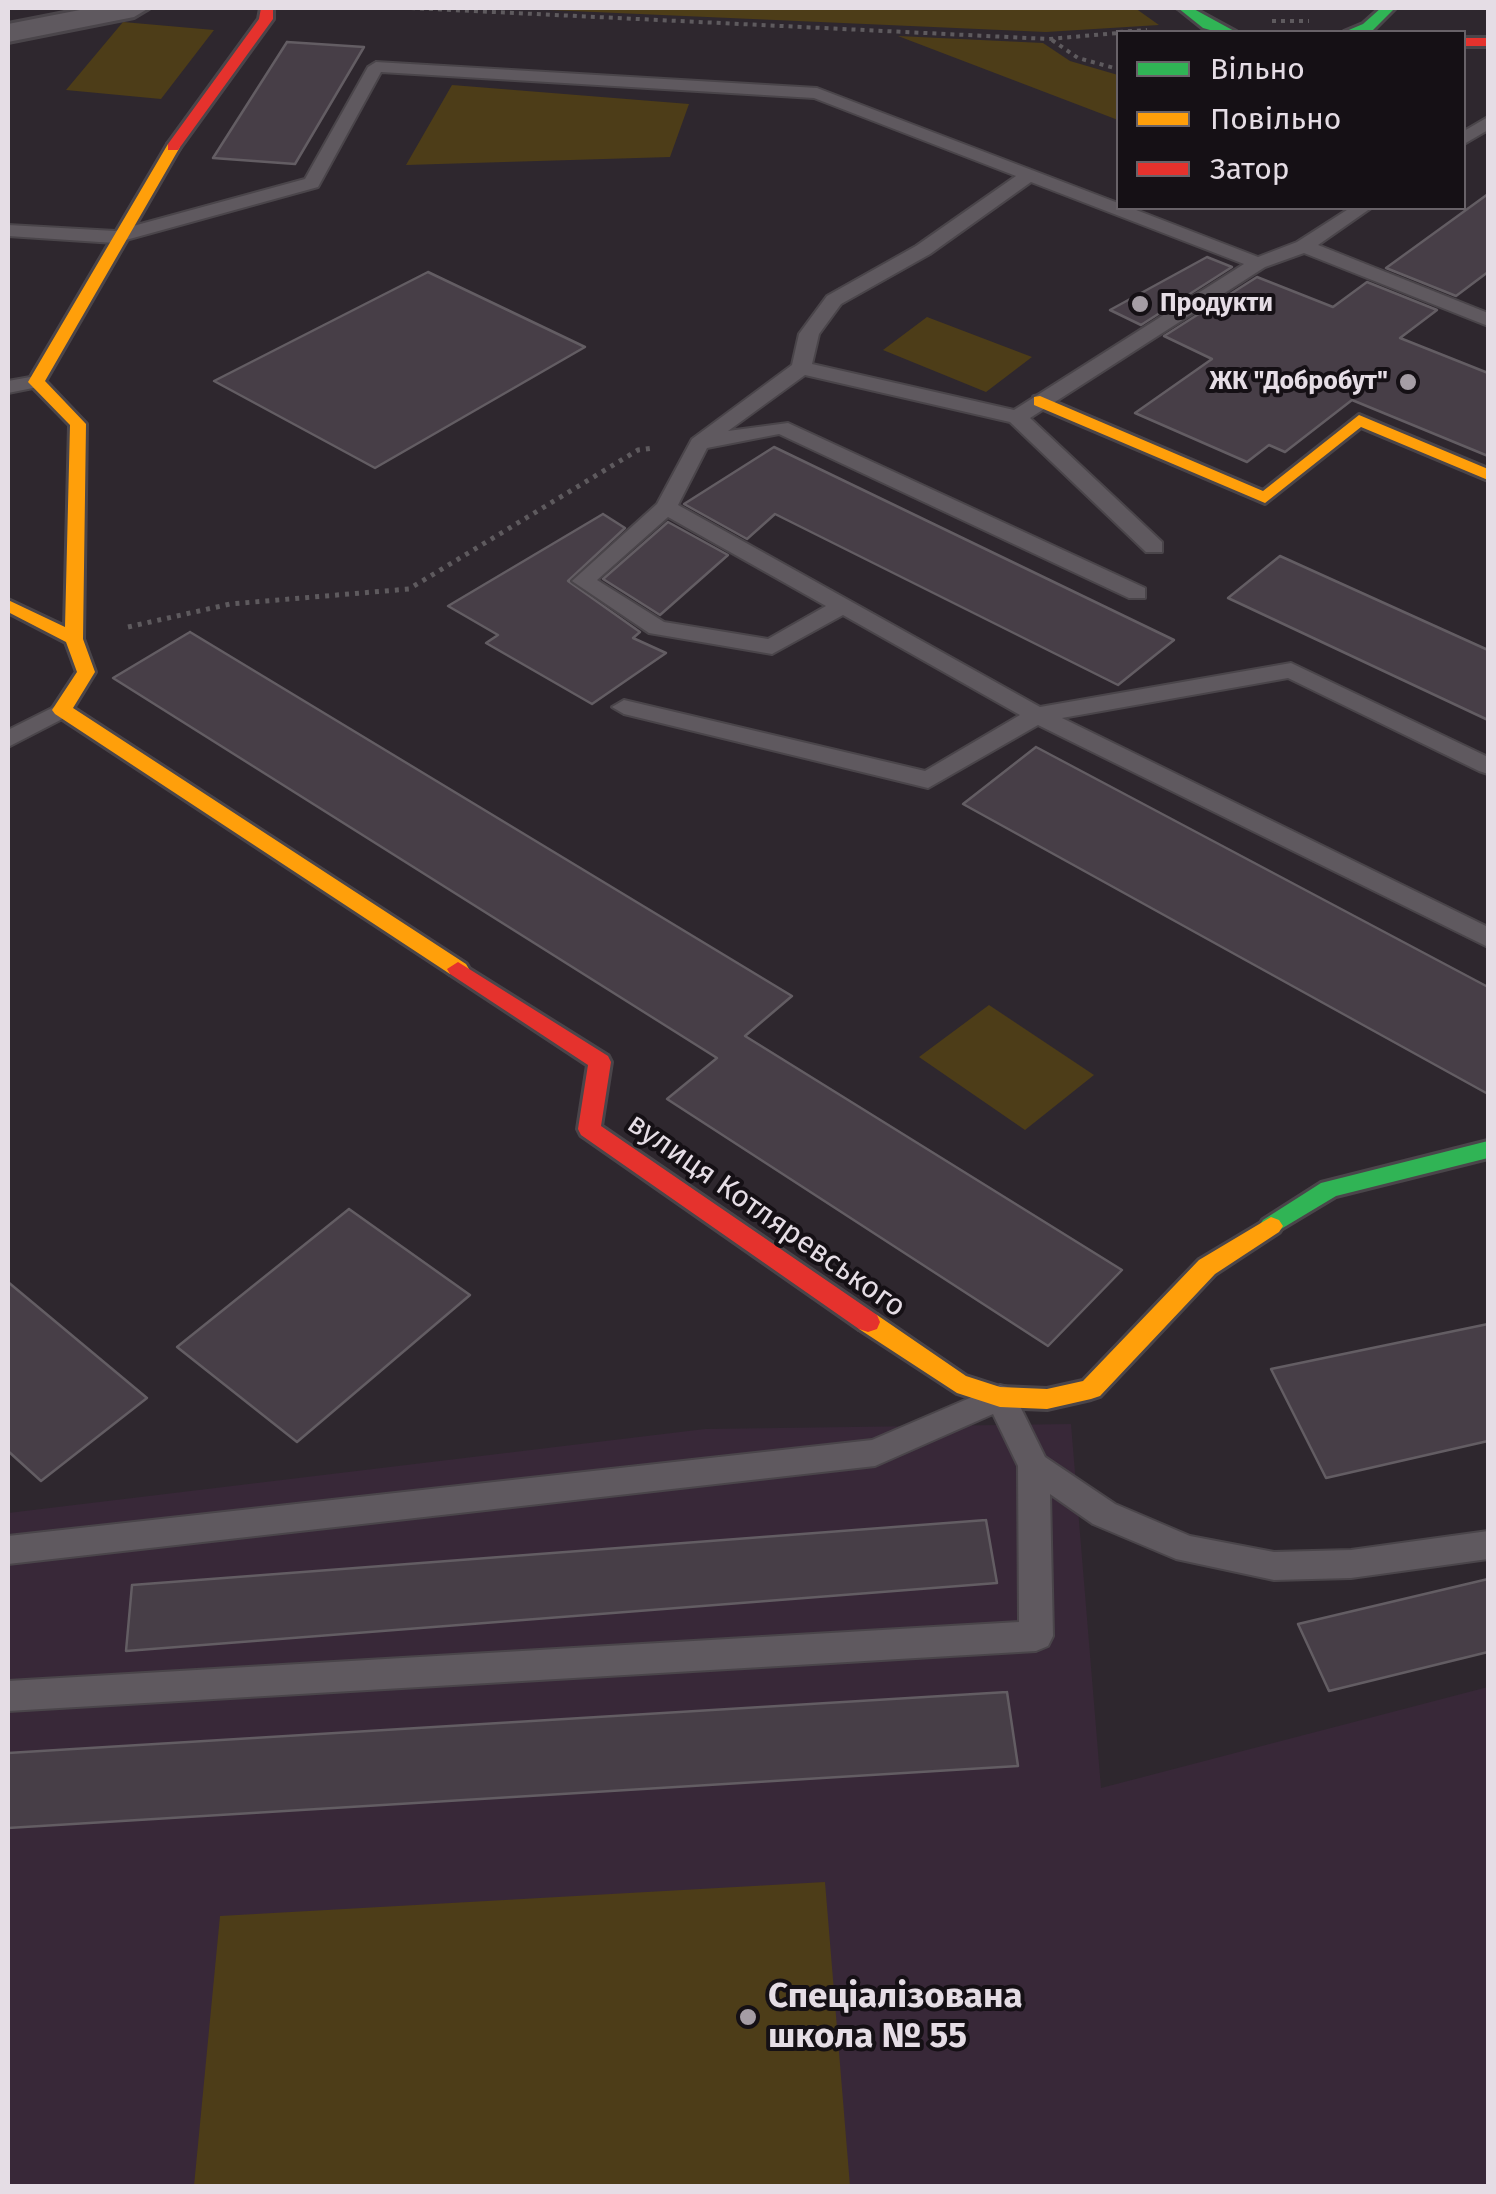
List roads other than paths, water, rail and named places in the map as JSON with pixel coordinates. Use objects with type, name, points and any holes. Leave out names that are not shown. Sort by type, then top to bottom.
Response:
[{"type":"street","points":[[8,33],[134,8]]},
{"type":"street","points":[[62,710],[86,672],[74,639],[78,424],[36,382],[115,237],[159,166],[266,19],[267,8]]},
{"type":"street","points":[[1184,8],[1208,25],[1223,30]]},
{"type":"street","points":[[1358,30],[1368,27],[1388,8]]},
{"type":"street","points":[[1040,402],[1265,498],[1359,420],[1488,475]]},
{"type":"street","points":[[8,605],[74,639]]},
{"type":"street","name":"вулиця Котляревського","points":[[62,710],[600,1062],[588,1129],[956,1383],[1000,1397],[1046,1399],[1091,1389],[1208,1267],[1329,1189],[1488,1150]]},
{"type":"lane","points":[[8,231],[115,237],[312,183],[376,67],[817,93],[1116,209]]},
{"type":"lane","points":[[1466,138],[1488,122]]},
{"type":"lane","points":[[842,606],[772,646],[657,628],[583,580],[666,507],[699,443],[801,368],[809,334],[834,300],[922,250],[1028,176]]},
{"type":"lane","points":[[1118,210],[1258,263]]},
{"type":"lane","points":[[1017,417],[1258,263],[1304,246],[1359,210]]},
{"type":"lane","points":[[1304,246],[1488,320]]},
{"type":"lane","points":[[801,368],[1017,417],[1154,547]]},
{"type":"lane","points":[[8,387],[36,382]]},
{"type":"lane","points":[[699,443],[782,427],[1136,593]]},
{"type":"lane","points":[[666,507],[1037,714],[1488,938]]},
{"type":"lane","points":[[624,708],[928,780],[1037,714],[1291,670],[1488,766]]},
{"type":"lane","points":[[8,740],[62,710]]},
{"type":"lane","points":[[8,1550],[875,1453],[1000,1397],[1034,1466],[1036,1636],[8,1696]]},
{"type":"lane","points":[[1034,1466],[1104,1514],[1186,1549],[1274,1566],[1351,1564],[1488,1545]]},
{"type":"place","name":"Продукти","points":[[1140,304]]},
{"type":"place","name":"ЖК \"Добробут\"","points":[[1408,382]]},
{"type":"place","name":"Спеціалізована школа № 55","points":[[748,2017]]}]
